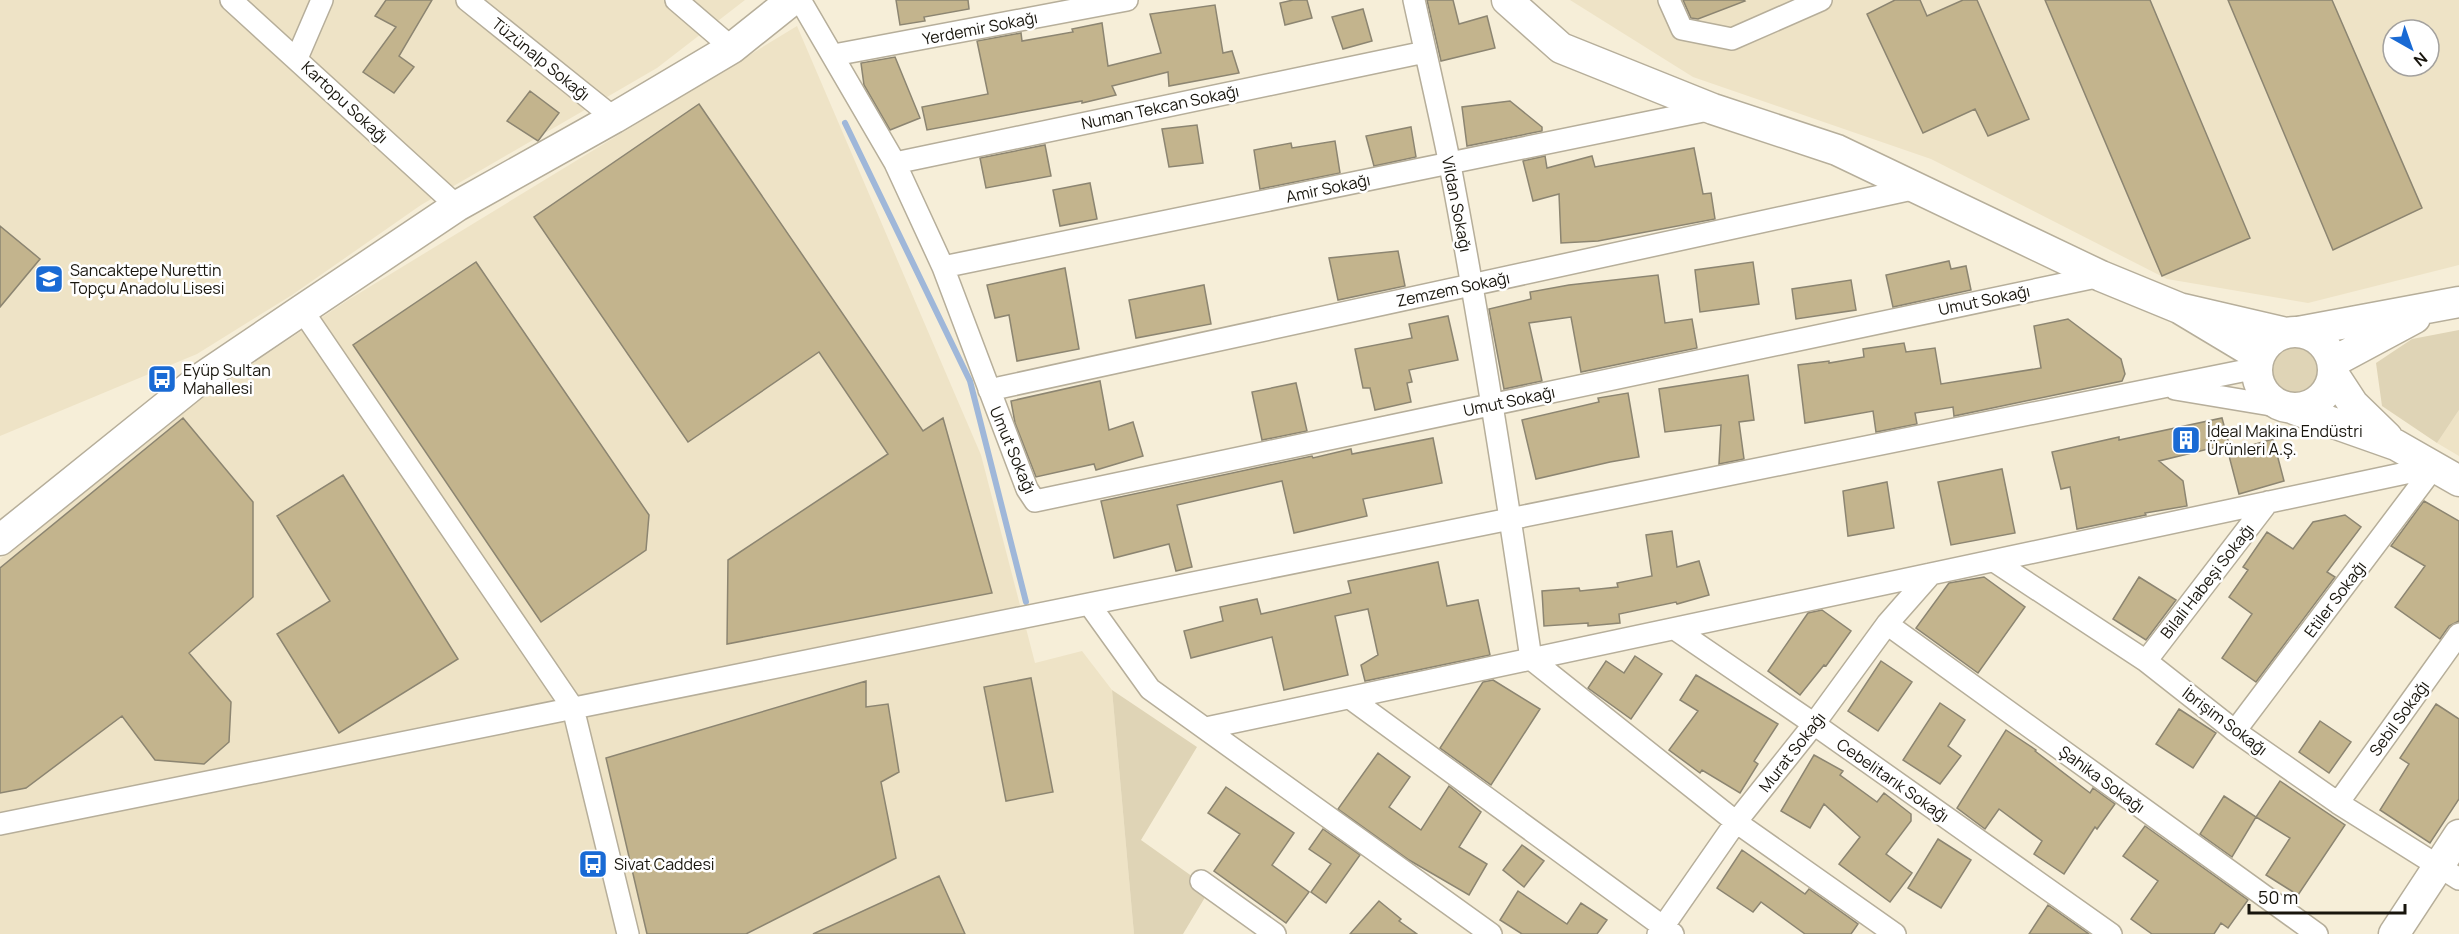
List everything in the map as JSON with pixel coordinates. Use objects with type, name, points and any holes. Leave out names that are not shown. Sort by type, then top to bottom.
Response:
[{"type":"street","name":"Kartopu Sokağı","points":[[231,0],[458,206]]},
{"type":"street","points":[[297,58],[322,0]]},
{"type":"street","name":"Tüzünalp Sokağı","points":[[468,0],[614,118]]},
{"type":"street","points":[[676,0],[732,48]]},
{"type":"street","points":[[0,540],[200,379],[458,206],[732,48],[792,0]]},
{"type":"street","points":[[800,0],[895,162],[943,267],[988,390]]},
{"type":"street","name":"Yerdemir Sokağı","points":[[834,55],[1127,0]]},
{"type":"street","name":"Vildan Sokağı","points":[[1414,0],[1449,163],[1471,285],[1511,518],[1531,659]]},
{"type":"street","points":[[1506,0],[1561,48],[1713,109],[1837,150],[2102,276],[2179,308],[2310,335],[2321,341],[2329,351],[2333,369],[2353,404],[2396,445]]},
{"type":"street","points":[[1669,0],[1682,29],[1732,39],[1821,0]]},
{"type":"street","name":"Numan Tekcan Sokağı","points":[[895,162],[1425,52]]},
{"type":"street","name":"Amir Sokağı","points":[[943,267],[1713,109]]},
{"type":"street","name":"Zemzem Sokağı","points":[[988,390],[1917,188]]},
{"type":"street","name":"Umut Sokağı","points":[[988,390],[1027,489],[1035,501],[2102,276]]},
{"type":"street","points":[[2447,474],[2396,445],[2272,402],[2263,392],[2258,381],[2258,362],[2270,342],[2292,332],[2449,303]]},
{"type":"street","points":[[2159,387],[2289,408],[2306,408],[2325,396],[2333,369],[2449,303]]},
{"type":"street","points":[[2179,308],[2258,362]]},
{"type":"street","points":[[302,310],[573,708],[628,934]]},
{"type":"street","points":[[0,824],[2159,387],[2258,362]]},
{"type":"street","points":[[1206,729],[2268,502],[2447,474]]},
{"type":"street","name":"Etiler Sokağı","points":[[2235,731],[2447,474]]},
{"type":"street","name":"Bilali Habeşi Sokağı","points":[[2146,661],[2268,502]]},
{"type":"street","name":"İbrişim Sokağı","points":[[1994,561],[2146,661],[2235,731],[2338,803],[2449,872]]},
{"type":"street","name":"Murat Sokağı","points":[[1665,931],[1736,822],[1814,724],[1887,624],[1931,574]]},
{"type":"street","points":[[1089,604],[1150,689],[1491,934]]},
{"type":"street","name":"Şahika Sokağı","points":[[1887,624],[2317,934]]},
{"type":"street","name":"Cebelitarık Sokağı","points":[[1675,628],[2111,934]]},
{"type":"street","name":"Sebil Sokağı","points":[[2338,803],[2459,634]]},
{"type":"street","points":[[1531,659],[1736,822],[1895,934]]},
{"type":"street","points":[[1350,698],[1665,931]]},
{"type":"street","points":[[2394,934],[2449,872],[2459,835]]},
{"type":"street","points":[[1201,881],[1275,934]]},
{"type":"shaded area","points":[[0,0],[745,0],[657,68],[421,205],[292,295],[197,354],[0,436]]},
{"type":"shaded area","points":[[1570,0],[2459,0],[2459,265],[2308,303],[2167,279],[1931,159],[1693,77]]},
{"type":"shaded area","points":[[797,26],[981,455],[1035,663],[1082,651],[1112,690],[1134,934],[0,934],[0,559],[157,427],[348,300]]},
{"type":"shaded area","points":[[2459,330],[2459,410],[2437,443],[2382,406],[2376,363],[2412,339]]},
{"type":"shaded area","points":[[2289,346],[2299,346],[2313,353],[2320,372],[2313,391],[2299,398],[2289,398],[2279,394],[2272,387],[2268,377],[2268,367],[2272,357],[2279,350]]},
{"type":"shaded area","points":[[2459,410],[2459,456],[2437,443]]},
{"type":"shaded area","points":[[1112,690],[1197,747],[1141,840],[1210,889],[1183,934],[1134,934]]},
{"type":"building","points":[[386,0],[432,0],[399,56],[414,67],[394,93],[363,72],[396,27],[375,16]]},
{"type":"building","points":[[896,0],[968,0],[969,9],[924,17],[925,21],[900,25]]},
{"type":"building","points":[[1307,0],[1312,18],[1285,25],[1280,3]]},
{"type":"building","points":[[1427,0],[1453,0],[1459,24],[1487,16],[1495,48],[1441,61]]},
{"type":"building","points":[[1683,0],[1745,1],[1698,19],[1691,18]]},
{"type":"building","points":[[1895,0],[1920,0],[1927,16],[1963,0],[1977,0],[2029,119],[1988,136],[1975,109],[1923,133],[1867,14]]},
{"type":"building","points":[[2045,0],[2150,0],[2250,238],[2162,276]]},
{"type":"building","points":[[2228,0],[2332,0],[2422,208],[2333,250]]},
{"type":"building","points":[[1215,5],[1223,53],[1232,51],[1239,73],[1169,86],[1168,72],[1112,86],[1116,95],[927,130],[922,107],[988,94],[977,41],[1021,33],[1022,41],[1073,32],[1072,29],[1102,23],[1108,66],[1161,53],[1150,14]]},
{"type":"building","points":[[1363,9],[1372,41],[1343,49],[1332,17]]},
{"type":"building","points":[[895,57],[920,118],[890,130],[864,85],[861,63]]},
{"type":"building","points":[[530,91],[559,113],[538,141],[507,121]]},
{"type":"building","points":[[1510,101],[1542,127],[1542,131],[1467,146],[1462,107]]},
{"type":"building","points":[[699,104],[923,431],[943,418],[992,593],[727,644],[728,560],[888,454],[819,352],[688,442],[534,217]]},
{"type":"building","points":[[1197,125],[1203,163],[1169,167],[1162,129]]},
{"type":"building","points":[[1411,127],[1416,157],[1374,166],[1366,136]]},
{"type":"building","points":[[1335,141],[1340,173],[1260,189],[1254,150],[1291,143],[1292,148]]},
{"type":"building","points":[[1045,145],[1051,176],[986,188],[980,158]]},
{"type":"building","points":[[1694,148],[1703,194],[1711,193],[1715,219],[1598,241],[1561,243],[1559,194],[1533,201],[1523,161],[1545,156],[1547,168],[1592,156],[1595,167]]},
{"type":"building","points":[[1090,183],[1097,219],[1060,226],[1053,190]]},
{"type":"building","points":[[0,226],[40,259],[0,307]]},
{"type":"building","points":[[1398,251],[1405,286],[1338,300],[1329,258]]},
{"type":"building","points":[[1949,261],[1951,269],[1966,266],[1971,290],[1893,307],[1886,275]]},
{"type":"building","points":[[476,262],[649,515],[646,550],[541,622],[353,345]]},
{"type":"building","points":[[1753,262],[1759,304],[1700,312],[1695,270]]},
{"type":"building","points":[[1065,268],[1079,349],[1017,361],[1009,315],[995,318],[987,285]]},
{"type":"building","points":[[1658,275],[1665,323],[1692,319],[1697,348],[1581,372],[1571,317],[1529,323],[1542,381],[1504,389],[1489,309],[1531,299],[1530,292],[1569,285]]},
{"type":"building","points":[[1851,280],[1856,310],[1796,319],[1792,289]]},
{"type":"building","points":[[1204,285],[1211,324],[1136,338],[1129,300]]},
{"type":"building","points":[[1448,316],[1458,360],[1409,370],[1412,382],[1407,383],[1411,402],[1375,410],[1370,388],[1363,388],[1355,349],[1412,338],[1409,324]]},
{"type":"building","points":[[2068,319],[2121,359],[2125,374],[2122,381],[1954,416],[1953,407],[1915,413],[1917,424],[1876,432],[1873,411],[1805,423],[1798,365],[1864,357],[1863,349],[1904,343],[1906,352],[1935,348],[1941,384],[2041,368],[2034,326]]},
{"type":"building","points":[[1748,375],[1754,420],[1739,422],[1744,459],[1719,464],[1721,425],[1665,432],[1659,389]]},
{"type":"building","points":[[1100,381],[1109,430],[1133,422],[1143,456],[1096,470],[1094,464],[1036,477],[1015,423],[1011,401]]},
{"type":"building","points":[[1296,383],[1307,431],[1262,440],[1252,392]]},
{"type":"building","points":[[1628,393],[1639,457],[1536,479],[1522,420],[1599,402],[1598,398]]},
{"type":"building","points":[[183,418],[253,502],[253,597],[189,653],[231,702],[229,742],[204,764],[155,760],[122,716],[26,788],[0,793],[0,568]]},
{"type":"building","points":[[2222,418],[2229,444],[2159,461],[2183,481],[2187,506],[2077,529],[2070,487],[2061,489],[2052,452]]},
{"type":"building","points":[[1433,438],[1442,483],[1363,499],[1367,516],[1294,533],[1282,481],[1177,505],[1192,567],[1176,571],[1169,544],[1114,558],[1101,501],[1312,456],[1313,458],[1351,449],[1352,454]]},
{"type":"building","points":[[2273,439],[2284,481],[2239,494],[2228,452]]},
{"type":"building","points":[[2002,469],[2015,533],[1951,545],[1938,482]]},
{"type":"building","points":[[343,475],[458,659],[339,733],[277,634],[330,601],[277,516]]},
{"type":"building","points":[[1887,482],[1894,528],[1848,536],[1843,491]]},
{"type":"building","points":[[2424,501],[2459,521],[2459,621],[2449,626],[2440,639],[2395,607],[2425,566],[2391,546]]},
{"type":"building","points":[[2345,515],[2361,527],[2327,572],[2335,577],[2256,682],[2222,658],[2252,614],[2229,597],[2248,570],[2243,567],[2267,532],[2293,549],[2313,522]]},
{"type":"building","points":[[1672,531],[1677,567],[1699,561],[1709,595],[1677,604],[1676,602],[1619,614],[1620,623],[1544,626],[1542,591],[1579,588],[1580,591],[1618,587],[1617,583],[1652,576],[1646,535]]},
{"type":"building","points":[[1438,562],[1447,606],[1478,600],[1490,655],[1365,681],[1361,665],[1378,655],[1368,609],[1335,616],[1348,675],[1284,690],[1272,637],[1191,658],[1184,631],[1223,621],[1220,607],[1257,599],[1261,614],[1351,593],[1348,581]]},
{"type":"building","points":[[1984,577],[2025,607],[1978,673],[1916,628],[1949,583]]},
{"type":"building","points":[[2139,577],[2176,600],[2146,640],[2113,619]]},
{"type":"building","points":[[1822,610],[1851,631],[1826,666],[1824,665],[1800,695],[1768,671],[1808,613]]},
{"type":"building","points":[[1635,656],[1662,674],[1631,719],[1588,688],[1606,661],[1624,673]]},
{"type":"building","points":[[1881,661],[1912,682],[1878,731],[1848,711]]},
{"type":"building","points":[[1696,675],[1778,724],[1754,761],[1758,764],[1740,793],[1702,770],[1700,773],[1669,750],[1698,711],[1680,700]]},
{"type":"building","points":[[1031,678],[1053,792],[1006,801],[984,687]]},
{"type":"building","points":[[1493,680],[1540,709],[1491,785],[1440,748],[1483,682]]},
{"type":"building","points":[[866,681],[866,707],[888,704],[899,772],[881,782],[896,858],[746,934],[647,934],[606,758]]},
{"type":"building","points":[[1940,703],[1965,720],[1948,746],[1961,756],[1940,784],[1903,760]]},
{"type":"building","points":[[2436,704],[2459,719],[2459,799],[2430,843],[2380,810],[2409,764],[2400,758]]},
{"type":"building","points":[[2179,709],[2216,733],[2193,768],[2156,744]]},
{"type":"building","points":[[2320,721],[2351,742],[2329,773],[2299,752]]},
{"type":"building","points":[[2006,730],[2036,750],[2090,793],[2093,788],[2115,804],[2097,829],[2095,827],[2064,874],[2034,854],[2042,841],[1999,809],[1985,829],[1957,808]]},
{"type":"building","points":[[1378,753],[1410,777],[1389,807],[1421,830],[1449,786],[1481,812],[1459,847],[1487,864],[1469,895],[1409,860],[1338,809]]},
{"type":"building","points":[[1814,755],[1843,771],[1840,775],[1877,802],[1884,793],[1911,814],[1911,821],[1886,854],[1912,873],[1890,902],[1839,864],[1860,837],[1824,804],[1810,828],[1781,811]]},
{"type":"building","points":[[2280,781],[2345,825],[2298,895],[2266,875],[2290,838],[2256,817]]},
{"type":"building","points":[[1226,787],[1294,833],[1272,865],[1309,892],[1286,923],[1214,871],[1240,834],[1208,813]]},
{"type":"building","points":[[2224,796],[2256,817],[2232,857],[2200,834]]},
{"type":"building","points":[[2145,826],[2248,900],[2228,928],[2221,923],[2214,934],[2152,934],[2131,919],[2158,881],[2123,856]]},
{"type":"building","points":[[1323,829],[1360,855],[1326,903],[1311,892],[1331,864],[1309,849]]},
{"type":"building","points":[[1938,839],[1971,860],[1941,908],[1908,888]]},
{"type":"building","points":[[1522,845],[1544,861],[1524,887],[1503,870]]},
{"type":"building","points":[[1742,850],[1805,894],[1809,889],[1858,924],[1851,934],[1805,934],[1761,902],[1753,912],[1717,888]]},
{"type":"building","points":[[939,876],[965,934],[813,934]]},
{"type":"building","points":[[1518,891],[1567,924],[1581,903],[1607,920],[1597,934],[1522,934],[1500,920]]},
{"type":"building","points":[[1379,901],[1401,919],[1399,921],[1417,934],[1350,934]]},
{"type":"building","points":[[2048,905],[2089,934],[2029,934]]},
{"type":"waterway","points":[[845,123],[970,381],[1026,602]]},
{"type":"place","name":"Sancaktepe Nurettin Topçu Anadolu Lisesi","points":[[49,279]]},
{"type":"place","name":"Eyüp Sultan Mahallesi","points":[[162,379]]},
{"type":"place","name":"İdeal Makina Endüstri Ürünleri A.Ş.","points":[[2186,440]]},
{"type":"place","name":"Sivat Caddesi","points":[[593,864]]}]
